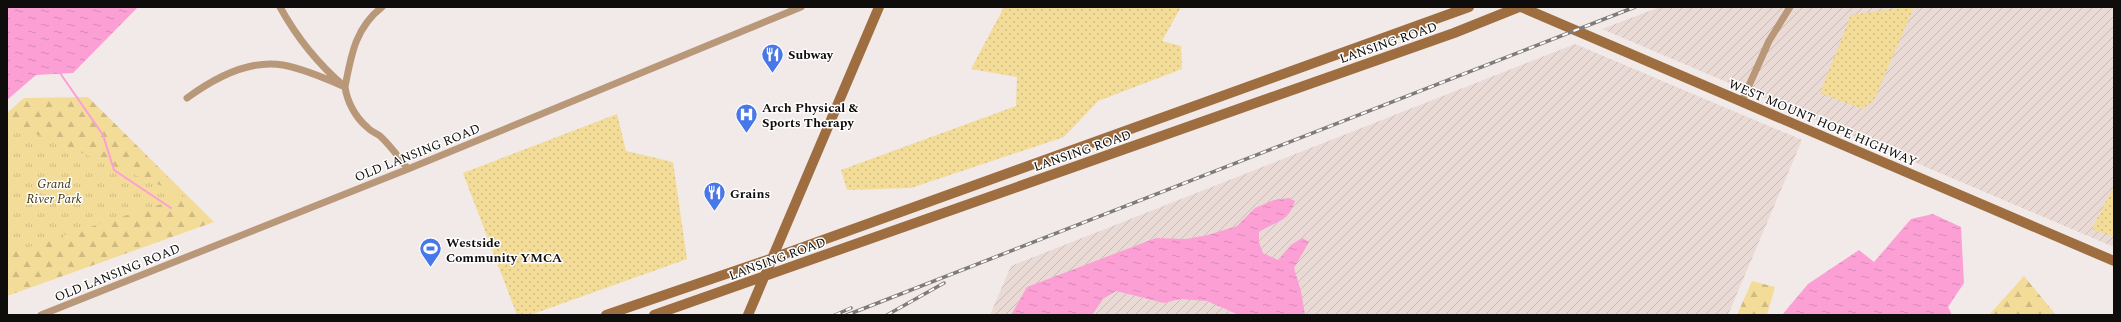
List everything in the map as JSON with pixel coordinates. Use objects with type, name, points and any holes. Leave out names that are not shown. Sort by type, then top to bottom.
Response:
[{"type":"main road","points":[[748,315],[879,7]]},
{"type":"main road","name":"LANSING ROAD","points":[[606,315],[773,258],[1469,7]]},
{"type":"main road","name":"LANSING ROAD","points":[[654,315],[1447,36],[1520,7]]},
{"type":"main road","name":"WEST MOUNT HOPE HIGHWAY","points":[[1520,7],[2114,261]]},
{"type":"street","points":[[280,7],[291,26],[323,69],[345,86]]},
{"type":"street","points":[[382,7],[373,14],[359,32],[354,43],[345,86],[346,96],[358,117],[367,128],[378,135],[392,148],[408,169]]},
{"type":"street","name":"OLD LANSING ROAD","points":[[41,315],[408,169],[801,7]]},
{"type":"street","points":[[1742,101],[1769,41],[1790,7]]},
{"type":"street","points":[[187,98],[216,80],[233,72],[254,66],[269,64],[283,65],[345,86]]},
{"type":"shaded area","points":[[1660,7],[2114,7],[2114,247],[1602,29]]},
{"type":"shaded area","points":[[1575,44],[1802,140],[1728,315],[990,315],[1011,266]]},
{"type":"green space","points":[[1004,7],[1181,7],[1162,41],[1181,46],[1182,69],[1098,101],[1064,137],[911,188],[847,190],[841,170],[1016,106],[1017,77],[971,69]]},
{"type":"green space","points":[[1914,7],[1874,100],[1863,109],[1820,93],[1851,15]]},
{"type":"green space","points":[[88,97],[214,222],[7,296],[7,113],[24,98]]},
{"type":"green space","points":[[617,114],[626,151],[673,162],[687,259],[530,315],[517,315],[463,173]]},
{"type":"green space","name":"Grand River Park","points":[[7,122],[186,196],[7,254]]},
{"type":"green space","points":[[2112,190],[2114,191],[2114,237],[2092,229]]},
{"type":"green space","points":[[2024,276],[2056,315],[1989,315]]},
{"type":"green space","points":[[1752,281],[1775,287],[1767,315],[1737,315]]},
{"type":"water","points":[[7,7],[138,7],[73,73],[36,75],[7,100]]},
{"type":"water","points":[[1289,198],[1295,201],[1289,214],[1281,221],[1259,232],[1259,242],[1263,253],[1278,260],[1291,245],[1302,238],[1309,242],[1294,268],[1301,291],[1305,315],[1239,315],[1207,301],[1180,299],[1164,303],[1116,291],[1103,299],[1092,315],[1011,315],[1027,287],[1156,238],[1186,239],[1208,235],[1237,226],[1255,208],[1274,200]]},
{"type":"water","points":[[1933,214],[1961,227],[1964,283],[1948,307],[1952,315],[1782,315],[1808,284],[1859,250],[1874,262],[1911,219]]},
{"type":"waterway","points":[[60,73],[103,135],[114,170],[171,208]]},
{"type":"railway","points":[[847,315],[1635,7]]},
{"type":"railway","points":[[887,315],[944,283]]},
{"type":"railway","points":[[835,315],[851,308]]},
{"type":"place","name":"Subway","points":[[773,74]]},
{"type":"place","name":"Arch Physical & Sports Therapy","points":[[747,134]]},
{"type":"place","name":"Grains","points":[[715,212]]},
{"type":"place","name":"Westside Community YMCA","points":[[430,268]]}]
